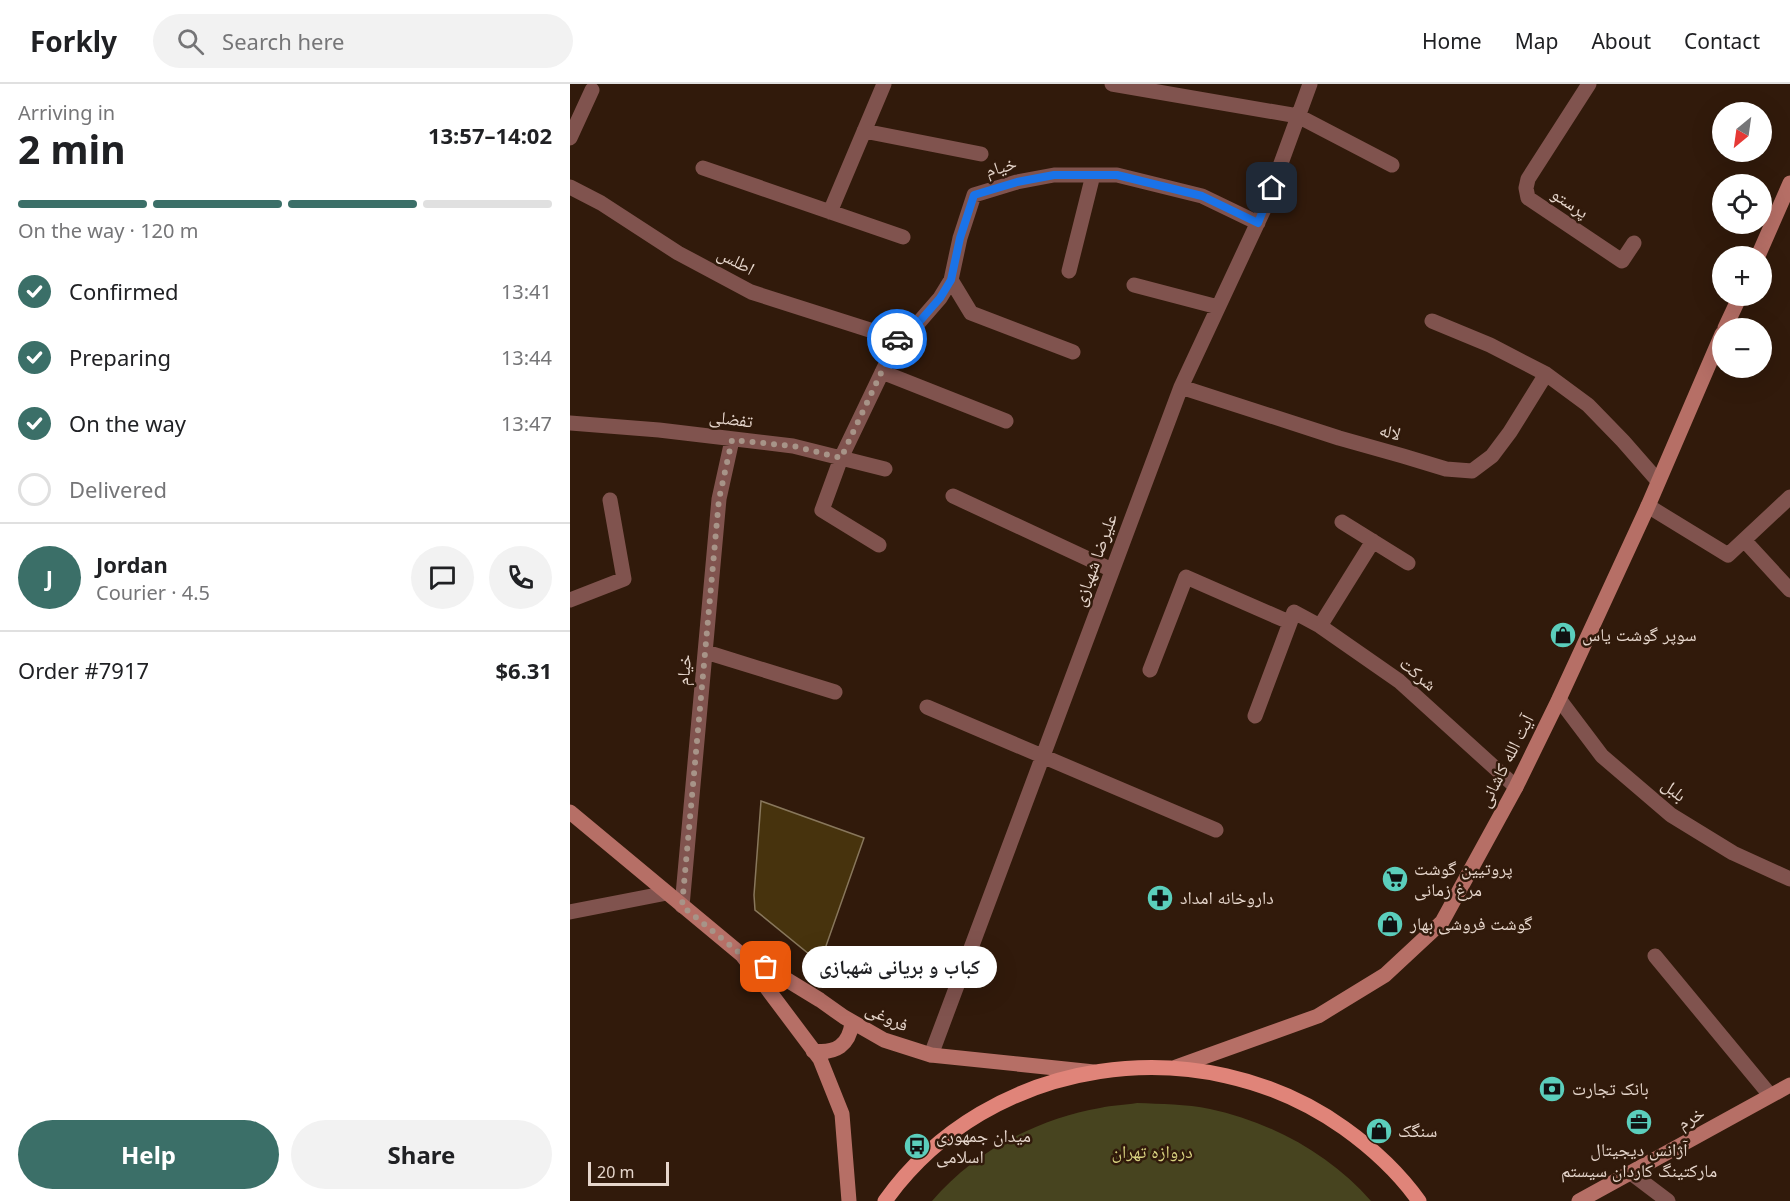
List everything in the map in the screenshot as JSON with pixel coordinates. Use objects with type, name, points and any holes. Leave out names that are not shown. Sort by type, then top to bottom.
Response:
[{"type":"main road","points":[[1762,246],[1790,183]]},
{"type":"main road","name":"آیت الله کاشانی","points":[[1176,1067],[1318,1016],[1385,975],[1442,922],[1516,787],[1559,699],[1648,506],[1712,357]]},
{"type":"main road","points":[[570,812],[742,955],[820,1059],[842,1114],[849,1201]]},
{"type":"main road","name":"فروغی","points":[[742,955],[766,967],[820,1000],[852,1023],[884,1040],[931,1055],[1094,1071]]},
{"type":"main road","points":[[813,1051],[824,1053],[836,1050],[850,1034],[852,1023]]},
{"type":"main road","points":[[885,1201],[915,1165],[945,1138],[979,1114],[1025,1092],[1054,1081],[1094,1071],[1135,1067],[1176,1067],[1217,1073],[1294,1098],[1361,1140],[1390,1167],[1419,1201]]},
{"type":"main road","name":"خرم","points":[[1579,1201],[1790,1085]]},
{"type":"street","points":[[830,212],[884,84]]},
{"type":"street","points":[[1112,84],[1298,116],[1392,165]]},
{"type":"street","name":"علیرضا شهبازی","points":[[931,1055],[1181,387],[1265,207],[1310,84]]},
{"type":"street","name":"پرستو","points":[[1589,84],[1528,179],[1526,188],[1528,198],[1622,261],[1634,243]]},
{"type":"street","points":[[570,138],[592,90]]},
{"type":"street","points":[[864,131],[981,154]]},
{"type":"street","points":[[703,168],[903,237]]},
{"type":"street","name":"خیام","points":[[879,545],[822,510],[841,458],[898,339],[920,321],[940,298],[951,280],[960,238],[974,195],[1017,182],[1054,175],[1117,175],[1202,196],[1258,223]]},
{"type":"street","points":[[1069,271],[1093,175]]},
{"type":"street","name":"اطلس","points":[[570,187],[601,203],[678,253],[751,292],[898,339]]},
{"type":"street","points":[[951,280],[971,313],[1073,352]]},
{"type":"street","points":[[1134,285],[1218,308]]},
{"type":"street","points":[[1432,321],[1490,345],[1546,374],[1588,405],[1658,482]]},
{"type":"street","points":[[882,372],[1006,421]]},
{"type":"street","name":"لاله","points":[[1181,387],[1446,470],[1472,471],[1492,456],[1510,432],[1546,374]]},
{"type":"street","name":"تفضلی","points":[[570,423],[659,429],[793,446],[885,469]]},
{"type":"street","name":"خیام","points":[[682,906],[719,499],[732,440]]},
{"type":"street","points":[[953,496],[1112,570]]},
{"type":"street","points":[[1648,506],[1728,555],[1790,497]]},
{"type":"street","points":[[570,600],[624,579],[610,500]]},
{"type":"street","points":[[1342,522],[1408,563]]},
{"type":"street","points":[[1744,540],[1790,590]]},
{"type":"street","points":[[1320,626],[1373,541]]},
{"type":"street","points":[[1150,670],[1186,577],[1289,622],[1255,717]]},
{"type":"street","name":"شرکت","points":[[1289,622],[1294,612],[1320,626],[1399,681],[1516,787]]},
{"type":"street","points":[[706,652],[835,692]]},
{"type":"street","name":"بلبل","points":[[1559,699],[1602,756],[1671,815],[1733,853],[1790,879]]},
{"type":"street","points":[[927,706],[1216,830]]},
{"type":"street","points":[[570,912],[667,893]]},
{"type":"street","points":[[1655,956],[1770,1095]]},
{"type":"street","points":[[1631,1173],[1668,1201]]},
{"type":"green space","name":"دروازه تهران","points":[[1137,1103],[1201,1107],[1233,1115],[1277,1131],[1298,1142],[1337,1169],[1371,1201],[932,1201],[967,1167],[1008,1140],[1030,1129],[1076,1113]]},
{"type":"building","points":[[761,801],[864,838],[820,963],[755,910],[754,895]]},
{"type":"way so far","points":[[766,967],[742,955],[682,906],[719,499],[732,440],[793,446],[841,458],[897,339]]},
{"type":"place","name":"سوپر گوشت یاس","points":[[1563,635]]},
{"type":"place","name":"پروتیین گوشت مرغ زمانی","points":[[1395,879]]},
{"type":"place","name":"داروخانه امداد","points":[[1160,898]]},
{"type":"place","name":"گوشت فروشی بهار","points":[[1390,924]]},
{"type":"place","name":"کباب و بریانی شهبازی","points":[[766,967]]},
{"type":"place","name":"بانک تجارت","points":[[1552,1089]]},
{"type":"place","name":"آژانس دیجیتال مارکتینگ کاردان سیستم","points":[[1639,1122]]},
{"type":"place","name":"سنگک","points":[[1379,1131]]},
{"type":"place","name":"میدان جمهوری اسلامی","points":[[917,1146]]},
{"type":"route","points":[[897,339],[920,321],[940,298],[951,280],[960,238],[974,195],[1017,182],[1054,175],[1117,175],[1202,196],[1258,223],[1272,188]]}]
